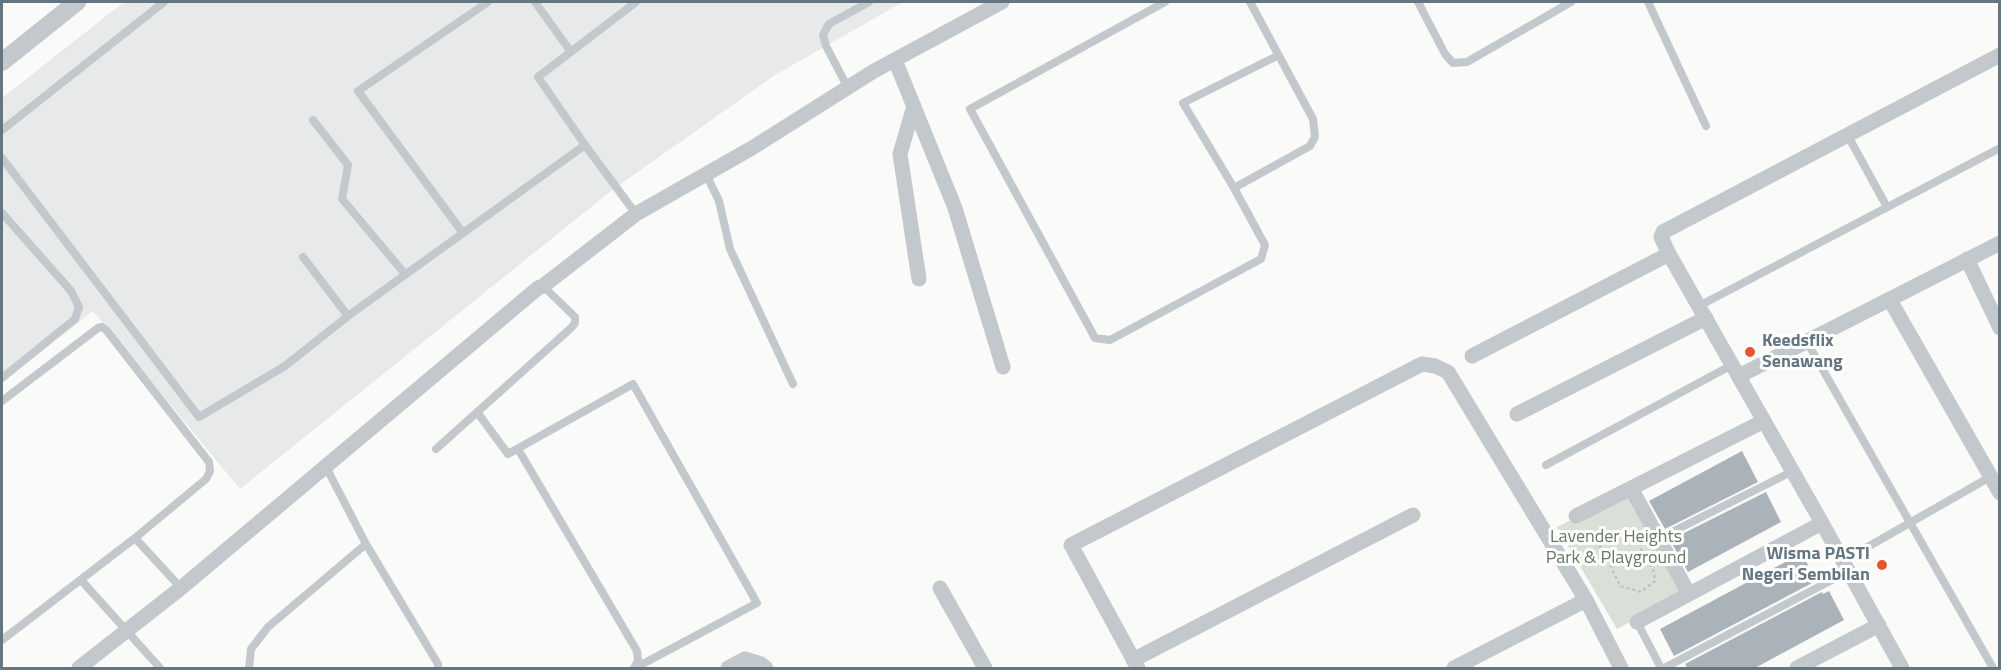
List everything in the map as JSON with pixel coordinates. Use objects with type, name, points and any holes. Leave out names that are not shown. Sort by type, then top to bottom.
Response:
[{"type":"street","points":[[2,62],[77,2]]},
{"type":"street","points":[[79,669],[181,588],[538,288],[636,214],[895,60],[1002,2]]},
{"type":"street","points":[[1902,669],[1661,237],[1663,232],[2000,55]]},
{"type":"street","points":[[895,60],[955,208],[1003,367]]},
{"type":"street","points":[[914,105],[900,154],[919,279]]},
{"type":"street","points":[[1736,371],[1807,342],[2000,243]]},
{"type":"street","points":[[1472,356],[1669,254]]},
{"type":"street","points":[[1967,259],[2000,328]]},
{"type":"street","points":[[1890,300],[2000,493]]},
{"type":"street","points":[[1517,414],[1702,312]]},
{"type":"street","points":[[1413,515],[1135,664],[1071,544],[1422,364],[1435,366],[1448,372],[1586,600],[1621,669]]},
{"type":"street","points":[[1576,516],[1764,421]]},
{"type":"street","points":[[1630,488],[1689,594]]},
{"type":"street","points":[[1636,622],[1822,523]]},
{"type":"street","points":[[940,588],[985,669]]},
{"type":"street","points":[[1454,669],[1586,600]]},
{"type":"street","points":[[1797,669],[1879,625]]},
{"type":"street","points":[[728,669],[745,659],[761,664],[766,669]]},
{"type":"lane","points":[[2,130],[164,2]]},
{"type":"lane","points":[[463,232],[358,91],[488,2]]},
{"type":"lane","points":[[535,2],[571,51]]},
{"type":"lane","points":[[636,2],[538,77],[636,214]]},
{"type":"lane","points":[[848,88],[826,46],[823,35],[829,24],[869,2]]},
{"type":"lane","points":[[1165,2],[970,110],[1095,338],[1110,340],[1261,259],[1265,245],[1183,103],[1277,56]]},
{"type":"lane","points":[[1234,188],[1310,146],[1315,137],[1312,119],[1250,2]]},
{"type":"lane","points":[[1418,2],[1445,54],[1453,63],[1467,62],[1571,2]]},
{"type":"lane","points":[[1648,2],[1706,126]]},
{"type":"lane","points":[[313,120],[348,165],[342,199],[405,274]]},
{"type":"lane","points":[[1848,136],[1887,207]]},
{"type":"lane","points":[[2,158],[200,417],[285,366],[405,274],[585,145]]},
{"type":"lane","points":[[1702,312],[1887,207],[2000,148]]},
{"type":"lane","points":[[706,174],[719,201],[730,249],[793,384]]},
{"type":"lane","points":[[2,213],[71,291],[79,307],[75,319],[2,378]]},
{"type":"lane","points":[[303,257],[348,316]]},
{"type":"lane","points":[[436,449],[575,323],[575,317],[543,286]]},
{"type":"lane","points":[[2,401],[102,327],[209,462],[210,471],[206,479],[135,538],[2,640]]},
{"type":"lane","points":[[1807,342],[1993,669]]},
{"type":"lane","points":[[1546,465],[1736,371]]},
{"type":"lane","points":[[477,412],[508,454],[633,384],[757,603],[634,668]]},
{"type":"lane","points":[[518,449],[637,651],[638,661],[634,668]]},
{"type":"lane","points":[[326,467],[366,544],[438,664],[438,669]]},
{"type":"lane","points":[[1658,539],[1793,471]]},
{"type":"lane","points":[[1636,622],[1663,669],[1846,566],[1910,523],[1990,477]]},
{"type":"lane","points":[[135,538],[181,588]]},
{"type":"lane","points":[[249,669],[251,649],[268,627],[366,544]]},
{"type":"lane","points":[[81,580],[159,669]]},
{"type":"path","points":[[1628,531],[1638,537],[1641,549],[1654,572],[1655,581],[1641,592],[1620,586],[1607,558],[1599,549],[1605,537],[1628,531]]},
{"type":"shaded area","points":[[124,2],[903,2],[775,75],[611,191],[240,489],[93,311],[2,383],[2,98]]},
{"type":"green space","name":"Lavender Heights Park & Playground","points":[[1630,491],[1685,592],[1617,629],[1557,527]]},
{"type":"building","points":[[1742,451],[1758,482],[1665,529],[1649,501]]},
{"type":"building","points":[[1766,492],[1781,522],[1688,572],[1670,540]]},
{"type":"building","points":[[1802,553],[1816,581],[1674,656],[1660,629]]},
{"type":"building","points":[[1829,591],[1844,620],[1753,669],[1688,669],[1685,664],[1822,592],[1823,594]]},
{"type":"place","name":"Keedsflix Senawang","points":[[1750,352]]},
{"type":"place","name":"Wisma PASTI Negeri Sembilan","points":[[1882,565]]}]
